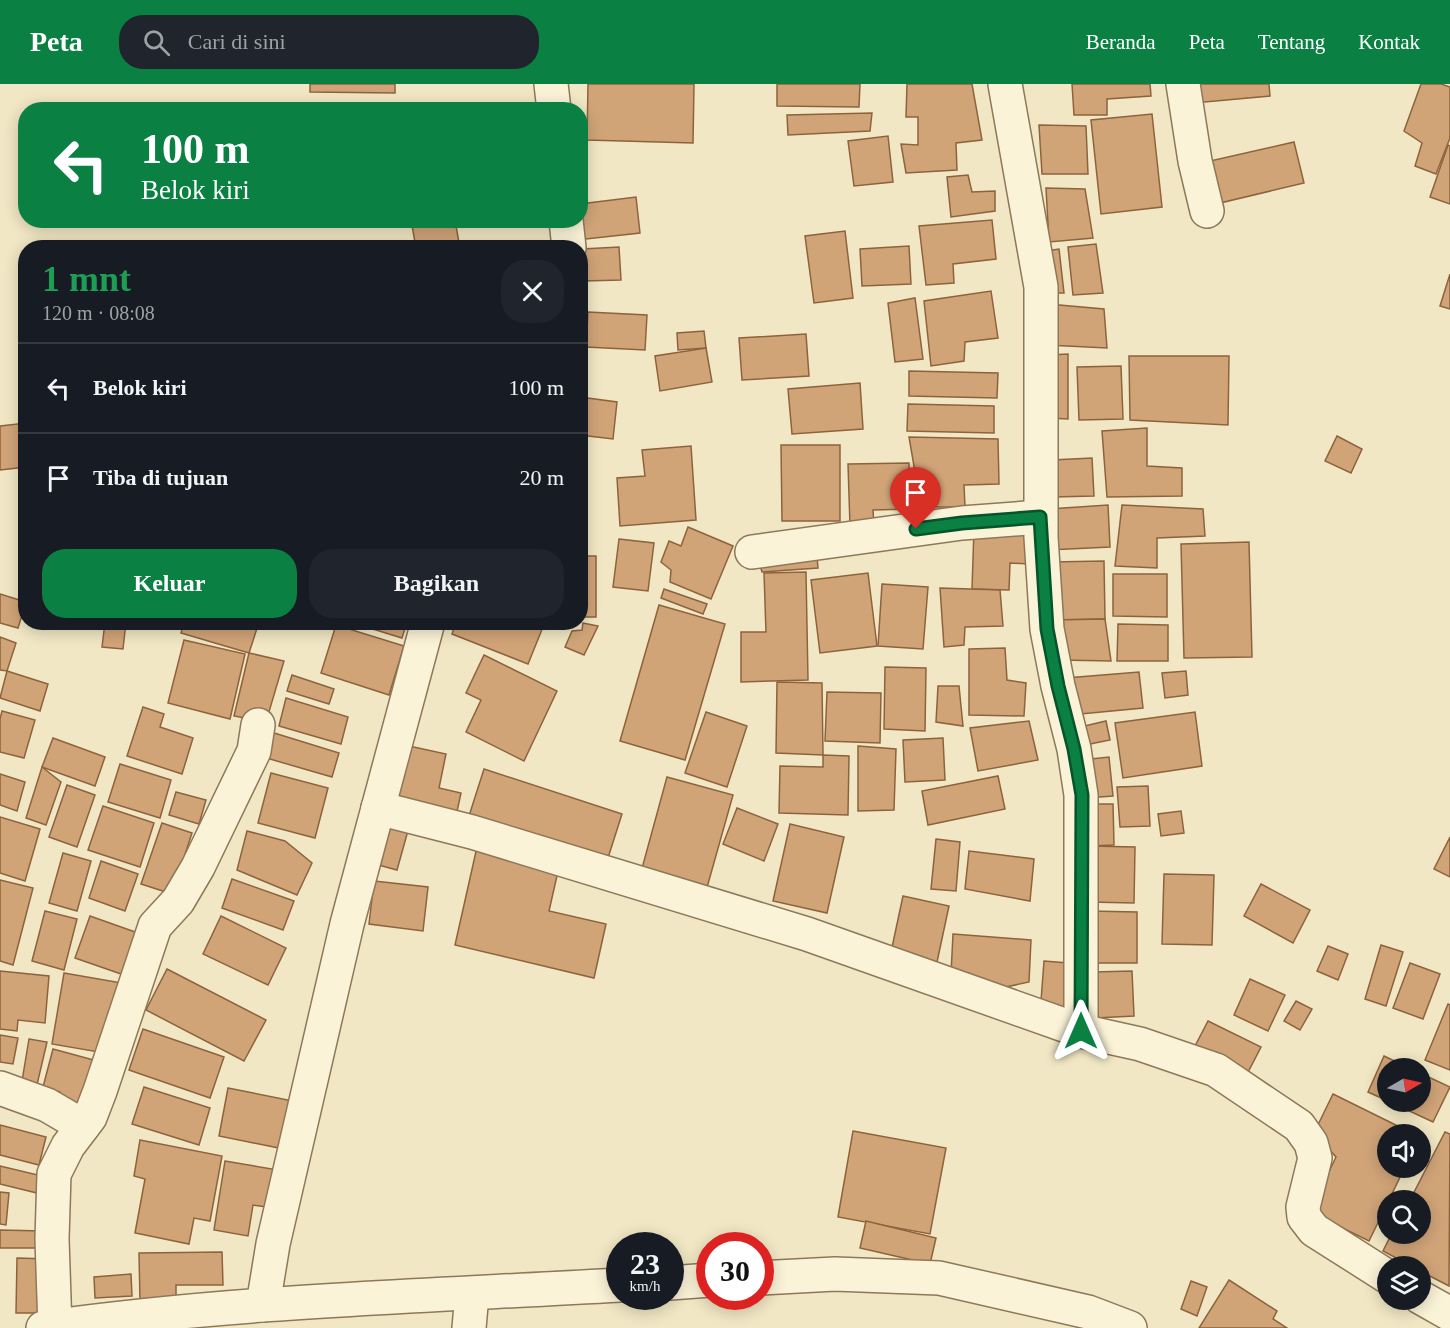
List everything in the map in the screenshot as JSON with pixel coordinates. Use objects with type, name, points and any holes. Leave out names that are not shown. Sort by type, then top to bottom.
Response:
[{"type":"street","points":[[551,84],[553,102]]},
{"type":"street","points":[[1005,84],[1041,287],[1040,517],[1047,629],[1082,795],[1081,1031]]},
{"type":"street","points":[[1183,84],[1195,161],[1207,210]]},
{"type":"street","points":[[753,552],[962,523],[1040,517]]},
{"type":"street","points":[[263,1305],[273,1244],[344,936],[426,630]]},
{"type":"street","points":[[258,726],[254,751],[198,867],[178,901],[165,912],[155,926],[90,1117],[68,1146],[54,1174],[52,1239],[61,1326],[263,1305],[606,1287]]},
{"type":"street","points":[[378,808],[472,832],[807,934],[1081,1031],[1140,1044],[1216,1071],[1299,1126],[1311,1143],[1315,1158],[1303,1207],[1304,1217],[1314,1230],[1377,1270]]},
{"type":"street","points":[[0,1088],[47,1105],[83,1125]]},
{"type":"street","points":[[774,1277],[835,1274],[939,1278],[1088,1312],[1130,1328]]},
{"type":"street","points":[[469,1328],[472,1294]]},
{"type":"street","points":[[1431,1303],[1450,1314]]},
{"type":"building","points":[[310,84],[395,84],[395,93],[310,92]]},
{"type":"building","points":[[588,84],[694,84],[693,143],[588,140]]},
{"type":"building","points":[[777,84],[860,84],[859,107],[777,106]]},
{"type":"building","points":[[907,84],[972,84],[982,140],[956,143],[957,170],[906,173],[901,144],[918,145],[918,117],[906,117]]},
{"type":"building","points":[[1072,84],[1150,84],[1151,96],[1107,99],[1107,115],[1074,115]]},
{"type":"building","points":[[1193,84],[1269,84],[1270,96],[1194,103]]},
{"type":"building","points":[[1421,84],[1441,84],[1450,87],[1450,138],[1436,174],[1415,166],[1422,143],[1404,131]]},
{"type":"building","points":[[872,113],[870,131],[788,135],[787,115]]},
{"type":"building","points":[[1152,114],[1162,207],[1101,214],[1091,120]]},
{"type":"building","points":[[1039,125],[1086,126],[1088,174],[1042,174]]},
{"type":"building","points":[[888,136],[893,182],[854,186],[848,141]]},
{"type":"building","points":[[1294,142],[1304,183],[1220,203],[1210,161]]},
{"type":"building","points":[[1448,145],[1450,146],[1450,204],[1430,197]]},
{"type":"building","points":[[968,175],[972,192],[995,191],[995,211],[951,217],[947,177]]},
{"type":"building","points":[[1046,188],[1085,189],[1093,238],[1049,242]]},
{"type":"building","points":[[636,197],[640,233],[577,240],[578,228],[588,228],[588,203]]},
{"type":"building","points":[[992,220],[996,259],[953,264],[954,283],[926,285],[919,226]]},
{"type":"building","points":[[412,228],[456,228],[459,240],[415,240]]},
{"type":"building","points":[[845,231],[853,298],[814,303],[805,236]]},
{"type":"building","points":[[1096,244],[1103,293],[1073,295],[1068,247]]},
{"type":"building","points":[[909,246],[911,284],[862,286],[860,249]]},
{"type":"building","points":[[619,247],[621,280],[588,281],[588,249]]},
{"type":"building","points":[[1059,249],[1064,293],[1049,293],[1046,251]]},
{"type":"building","points":[[1450,274],[1450,309],[1440,306]]},
{"type":"building","points":[[991,291],[998,338],[965,342],[964,361],[931,366],[924,301]]},
{"type":"building","points":[[915,298],[923,359],[895,362],[888,303]]},
{"type":"building","points":[[1048,304],[1104,309],[1107,348],[1047,345]]},
{"type":"building","points":[[588,312],[647,315],[645,350],[588,347]]},
{"type":"building","points":[[704,331],[706,348],[678,350],[677,333]]},
{"type":"building","points":[[806,334],[809,376],[742,380],[739,338]]},
{"type":"building","points":[[706,348],[712,382],[660,391],[655,356]]},
{"type":"building","points":[[1068,354],[1068,419],[1049,418],[1049,355]]},
{"type":"building","points":[[1129,356],[1229,356],[1228,425],[1130,420]]},
{"type":"building","points":[[1121,366],[1123,419],[1079,420],[1077,367]]},
{"type":"building","points":[[909,371],[998,373],[997,398],[909,396]]},
{"type":"building","points":[[860,383],[863,429],[792,434],[788,389]]},
{"type":"building","points":[[588,398],[617,402],[613,439],[588,436]]},
{"type":"building","points":[[908,404],[994,406],[994,433],[907,431]]},
{"type":"building","points":[[18,424],[18,468],[0,470],[0,426]]},
{"type":"building","points":[[1147,428],[1147,466],[1182,468],[1182,496],[1107,497],[1102,431]]},
{"type":"building","points":[[1337,436],[1362,449],[1351,473],[1325,461]]},
{"type":"building","points":[[909,437],[998,439],[999,484],[964,485],[965,507],[921,507]]},
{"type":"building","points":[[781,445],[840,445],[840,521],[782,521]]},
{"type":"building","points":[[691,446],[696,520],[620,526],[617,478],[645,476],[642,450]]},
{"type":"building","points":[[1092,458],[1094,496],[1053,497],[1052,460]]},
{"type":"building","points":[[909,463],[910,509],[873,510],[874,526],[850,526],[848,464]]},
{"type":"building","points":[[1108,505],[1110,547],[1048,550],[1049,509]]},
{"type":"building","points":[[1122,505],[1203,509],[1205,536],[1157,538],[1157,568],[1115,566]]},
{"type":"building","points":[[688,527],[733,546],[711,599],[670,582],[671,570],[661,562],[669,541],[681,546]]},
{"type":"building","points":[[974,529],[1030,531],[1029,564],[1010,563],[1009,590],[972,589]]},
{"type":"building","points":[[619,539],[654,543],[648,591],[613,587]]},
{"type":"building","points":[[1249,542],[1252,657],[1184,658],[1181,544]]},
{"type":"building","points":[[816,545],[818,568],[762,572],[757,555]]},
{"type":"building","points":[[588,556],[596,556],[596,617],[588,617]]},
{"type":"building","points":[[1104,561],[1105,619],[1053,620],[1051,562]]},
{"type":"building","points":[[806,572],[808,680],[741,682],[741,632],[766,632],[764,573]]},
{"type":"building","points":[[868,573],[877,646],[820,653],[811,580]]},
{"type":"building","points":[[1113,574],[1167,574],[1167,617],[1113,616]]},
{"type":"building","points":[[882,584],[928,587],[923,649],[878,646]]},
{"type":"building","points":[[940,588],[1000,590],[1003,626],[965,627],[964,645],[944,647]]},
{"type":"building","points":[[664,589],[707,604],[703,614],[661,598]]},
{"type":"building","points":[[0,594],[18,600],[18,628],[0,623]]},
{"type":"building","points":[[659,605],[725,624],[685,760],[620,741]]},
{"type":"building","points":[[1105,619],[1111,661],[1060,660],[1053,620]]},
{"type":"building","points":[[588,624],[598,626],[584,655],[565,647],[572,631],[588,630]]},
{"type":"building","points":[[1118,624],[1168,625],[1168,661],[1117,661]]},
{"type":"building","points":[[104,630],[125,630],[123,649],[102,647]]},
{"type":"building","points":[[182,630],[256,630],[249,653],[181,633]]},
{"type":"building","points":[[334,630],[352,630],[404,646],[389,695],[321,673]]},
{"type":"building","points":[[376,630],[404,630],[402,638]]},
{"type":"building","points":[[453,630],[542,630],[528,664],[452,634]]},
{"type":"building","points":[[0,637],[16,643],[7,671],[0,670]]},
{"type":"building","points":[[184,640],[245,654],[230,719],[168,703]]},
{"type":"building","points":[[1005,648],[1007,680],[1026,683],[1024,716],[969,715],[969,649]]},
{"type":"building","points":[[249,653],[284,661],[266,722],[234,716]]},
{"type":"building","points":[[484,655],[557,691],[524,761],[466,732],[481,700],[466,693]]},
{"type":"building","points":[[885,667],[926,668],[925,731],[884,729]]},
{"type":"building","points":[[7,671],[48,684],[40,711],[0,698]]},
{"type":"building","points":[[1186,671],[1188,695],[1165,698],[1162,673]]},
{"type":"building","points":[[1139,672],[1143,708],[1070,715],[1066,678]]},
{"type":"building","points":[[292,675],[334,689],[329,704],[287,691]]},
{"type":"building","points":[[777,682],[822,683],[823,755],[776,753]]},
{"type":"building","points":[[938,686],[959,686],[963,726],[936,722]]},
{"type":"building","points":[[827,692],[881,693],[880,743],[825,741]]},
{"type":"building","points":[[286,698],[348,717],[341,744],[279,726]]},
{"type":"building","points":[[143,707],[164,714],[160,727],[193,738],[182,774],[127,756]]},
{"type":"building","points":[[2,711],[35,720],[24,758],[0,752]]},
{"type":"building","points":[[706,712],[747,726],[727,787],[685,773]]},
{"type":"building","points":[[1195,712],[1202,766],[1123,778],[1115,723]]},
{"type":"building","points":[[1029,721],[1038,760],[978,771],[970,728]]},
{"type":"building","points":[[1106,721],[1110,740],[1080,746],[1076,728]]},
{"type":"building","points":[[271,732],[339,753],[332,777],[263,757]]},
{"type":"building","points":[[53,738],[105,757],[95,786],[42,767]]},
{"type":"building","points":[[943,738],[945,780],[905,782],[903,740]]},
{"type":"building","points":[[400,744],[446,754],[439,788],[461,793],[456,816],[388,801]]},
{"type":"building","points":[[858,746],[896,749],[894,810],[858,811]]},
{"type":"building","points":[[823,755],[849,756],[848,815],[779,813],[780,766],[823,767]]},
{"type":"building","points":[[1109,757],[1113,796],[1086,798],[1082,760]]},
{"type":"building","points":[[120,764],[171,780],[160,818],[108,802]]},
{"type":"building","points":[[42,767],[61,782],[46,825],[26,818]]},
{"type":"building","points":[[484,769],[622,814],[607,861],[469,816]]},
{"type":"building","points":[[271,773],[328,788],[315,838],[258,823]]},
{"type":"building","points":[[0,774],[25,782],[17,811],[0,805]]},
{"type":"building","points":[[998,776],[1005,809],[928,825],[922,791]]},
{"type":"building","points":[[667,777],[733,795],[706,891],[641,872]]},
{"type":"building","points":[[67,785],[95,795],[77,847],[49,837]]},
{"type":"building","points":[[1148,786],[1150,826],[1120,827],[1117,787]]},
{"type":"building","points":[[176,792],[206,800],[199,824],[169,815]]},
{"type":"building","points":[[1089,804],[1113,804],[1114,845],[1090,846]]},
{"type":"building","points":[[103,806],[154,823],[140,867],[88,850]]},
{"type":"building","points":[[737,808],[778,824],[764,861],[723,844]]},
{"type":"building","points":[[1181,811],[1184,833],[1161,836],[1158,814]]},
{"type":"building","points":[[0,817],[40,829],[25,881],[0,873]]},
{"type":"building","points":[[382,820],[409,827],[397,870],[371,863]]},
{"type":"building","points":[[162,823],[192,833],[172,894],[141,884]]},
{"type":"building","points":[[790,824],[844,837],[827,913],[773,901]]},
{"type":"building","points":[[247,831],[285,841],[312,863],[297,895],[237,870]]},
{"type":"building","points":[[1450,837],[1450,877],[1434,869]]},
{"type":"building","points":[[936,839],[960,842],[956,891],[931,889]]},
{"type":"building","points":[[1090,846],[1135,847],[1134,903],[1089,902]]},
{"type":"building","points":[[477,847],[559,867],[549,911],[606,924],[594,978],[455,945]]},
{"type":"building","points":[[969,851],[1034,859],[1030,901],[965,889]]},
{"type":"building","points":[[63,853],[91,861],[77,911],[49,903]]},
{"type":"building","points":[[101,861],[138,874],[125,911],[89,898]]},
{"type":"building","points":[[1164,874],[1214,875],[1212,945],[1162,944]]},
{"type":"building","points":[[232,879],[294,901],[283,930],[222,908]]},
{"type":"building","points":[[0,880],[33,888],[13,965],[0,961]]},
{"type":"building","points":[[374,881],[428,887],[423,931],[369,924]]},
{"type":"building","points":[[1261,884],[1310,910],[1293,943],[1244,916]]},
{"type":"building","points":[[903,896],[949,906],[937,962],[891,952]]},
{"type":"building","points":[[45,911],[77,919],[64,970],[32,961]]},
{"type":"building","points":[[1089,911],[1137,912],[1137,963],[1088,963]]},
{"type":"building","points":[[90,916],[138,933],[124,975],[75,958]]},
{"type":"building","points":[[221,916],[286,948],[268,985],[203,954]]},
{"type":"building","points":[[953,934],[1031,940],[1029,982],[992,990],[951,974]]},
{"type":"building","points":[[1381,945],[1403,952],[1386,1006],[1365,999]]},
{"type":"building","points":[[1328,946],[1348,954],[1338,980],[1317,971]]},
{"type":"building","points":[[1044,961],[1068,963],[1065,1012],[1041,1001]]},
{"type":"building","points":[[1410,963],[1440,974],[1423,1019],[1393,1008]]},
{"type":"building","points":[[167,969],[266,1020],[244,1061],[146,1010]]},
{"type":"building","points":[[0,971],[49,976],[45,1023],[18,1020],[17,1031],[0,1029]]},
{"type":"building","points":[[1132,971],[1134,1016],[1095,1018],[1093,972]]},
{"type":"building","points":[[64,973],[122,983],[110,1054],[52,1044]]},
{"type":"building","points":[[1250,979],[1285,995],[1268,1031],[1234,1015]]},
{"type":"building","points":[[1296,1001],[1312,1009],[1300,1030],[1284,1021]]},
{"type":"building","points":[[1448,1004],[1450,1005],[1450,1070],[1431,1062],[1431,1058],[1426,1058]]},
{"type":"building","points":[[1208,1021],[1261,1047],[1245,1078],[1193,1050]]},
{"type":"building","points":[[143,1029],[224,1057],[210,1098],[129,1070]]},
{"type":"building","points":[[0,1035],[18,1038],[13,1064],[0,1062]]},
{"type":"building","points":[[29,1039],[47,1042],[36,1089],[21,1087]]},
{"type":"building","points":[[53,1049],[101,1062],[88,1111],[58,1103],[60,1092],[43,1087]]},
{"type":"building","points":[[1377,1072],[1377,1096],[1368,1092]]},
{"type":"building","points":[[1431,1078],[1450,1087],[1433,1122],[1412,1112],[1431,1112]]},
{"type":"building","points":[[144,1087],[210,1108],[199,1145],[132,1124]]},
{"type":"building","points":[[228,1088],[293,1101],[284,1149],[219,1136]]},
{"type":"building","points":[[1333,1094],[1394,1124],[1377,1124],[1377,1178],[1400,1178],[1394,1190],[1377,1190],[1377,1225],[1369,1241],[1310,1212],[1336,1157],[1314,1133]]},
{"type":"building","points":[[0,1125],[46,1137],[39,1165],[0,1155]]},
{"type":"building","points":[[853,1131],[946,1148],[930,1234],[838,1217]]},
{"type":"building","points":[[1445,1132],[1450,1134],[1449,1286],[1431,1277],[1431,1256],[1392,1256],[1383,1251],[1386,1244],[1431,1244],[1431,1190],[1415,1190],[1421,1178],[1431,1178],[1431,1159]]},
{"type":"building","points":[[140,1140],[222,1156],[210,1221],[194,1218],[189,1244],[135,1233],[145,1179],[134,1176]]},
{"type":"building","points":[[225,1161],[290,1172],[274,1208],[253,1205],[248,1236],[214,1230]]},
{"type":"building","points":[[0,1166],[42,1176],[37,1193],[0,1184]]},
{"type":"building","points":[[0,1192],[9,1193],[6,1225],[0,1224]]},
{"type":"building","points":[[866,1221],[936,1238],[930,1264],[860,1248]]},
{"type":"building","points":[[0,1230],[43,1231],[42,1248],[0,1248]]},
{"type":"building","points":[[222,1252],[223,1285],[176,1285],[176,1301],[140,1301],[139,1253]]},
{"type":"building","points":[[17,1258],[50,1259],[49,1313],[16,1313]]},
{"type":"building","points":[[131,1274],[132,1296],[95,1298],[94,1277]]},
{"type":"building","points":[[1229,1280],[1277,1311],[1273,1319],[1287,1328],[1199,1328]]},
{"type":"building","points":[[1191,1281],[1207,1287],[1197,1316],[1181,1309]]},
{"type":"route","points":[[916,529],[1040,517],[1047,629],[1082,795],[1081,1031]]}]
